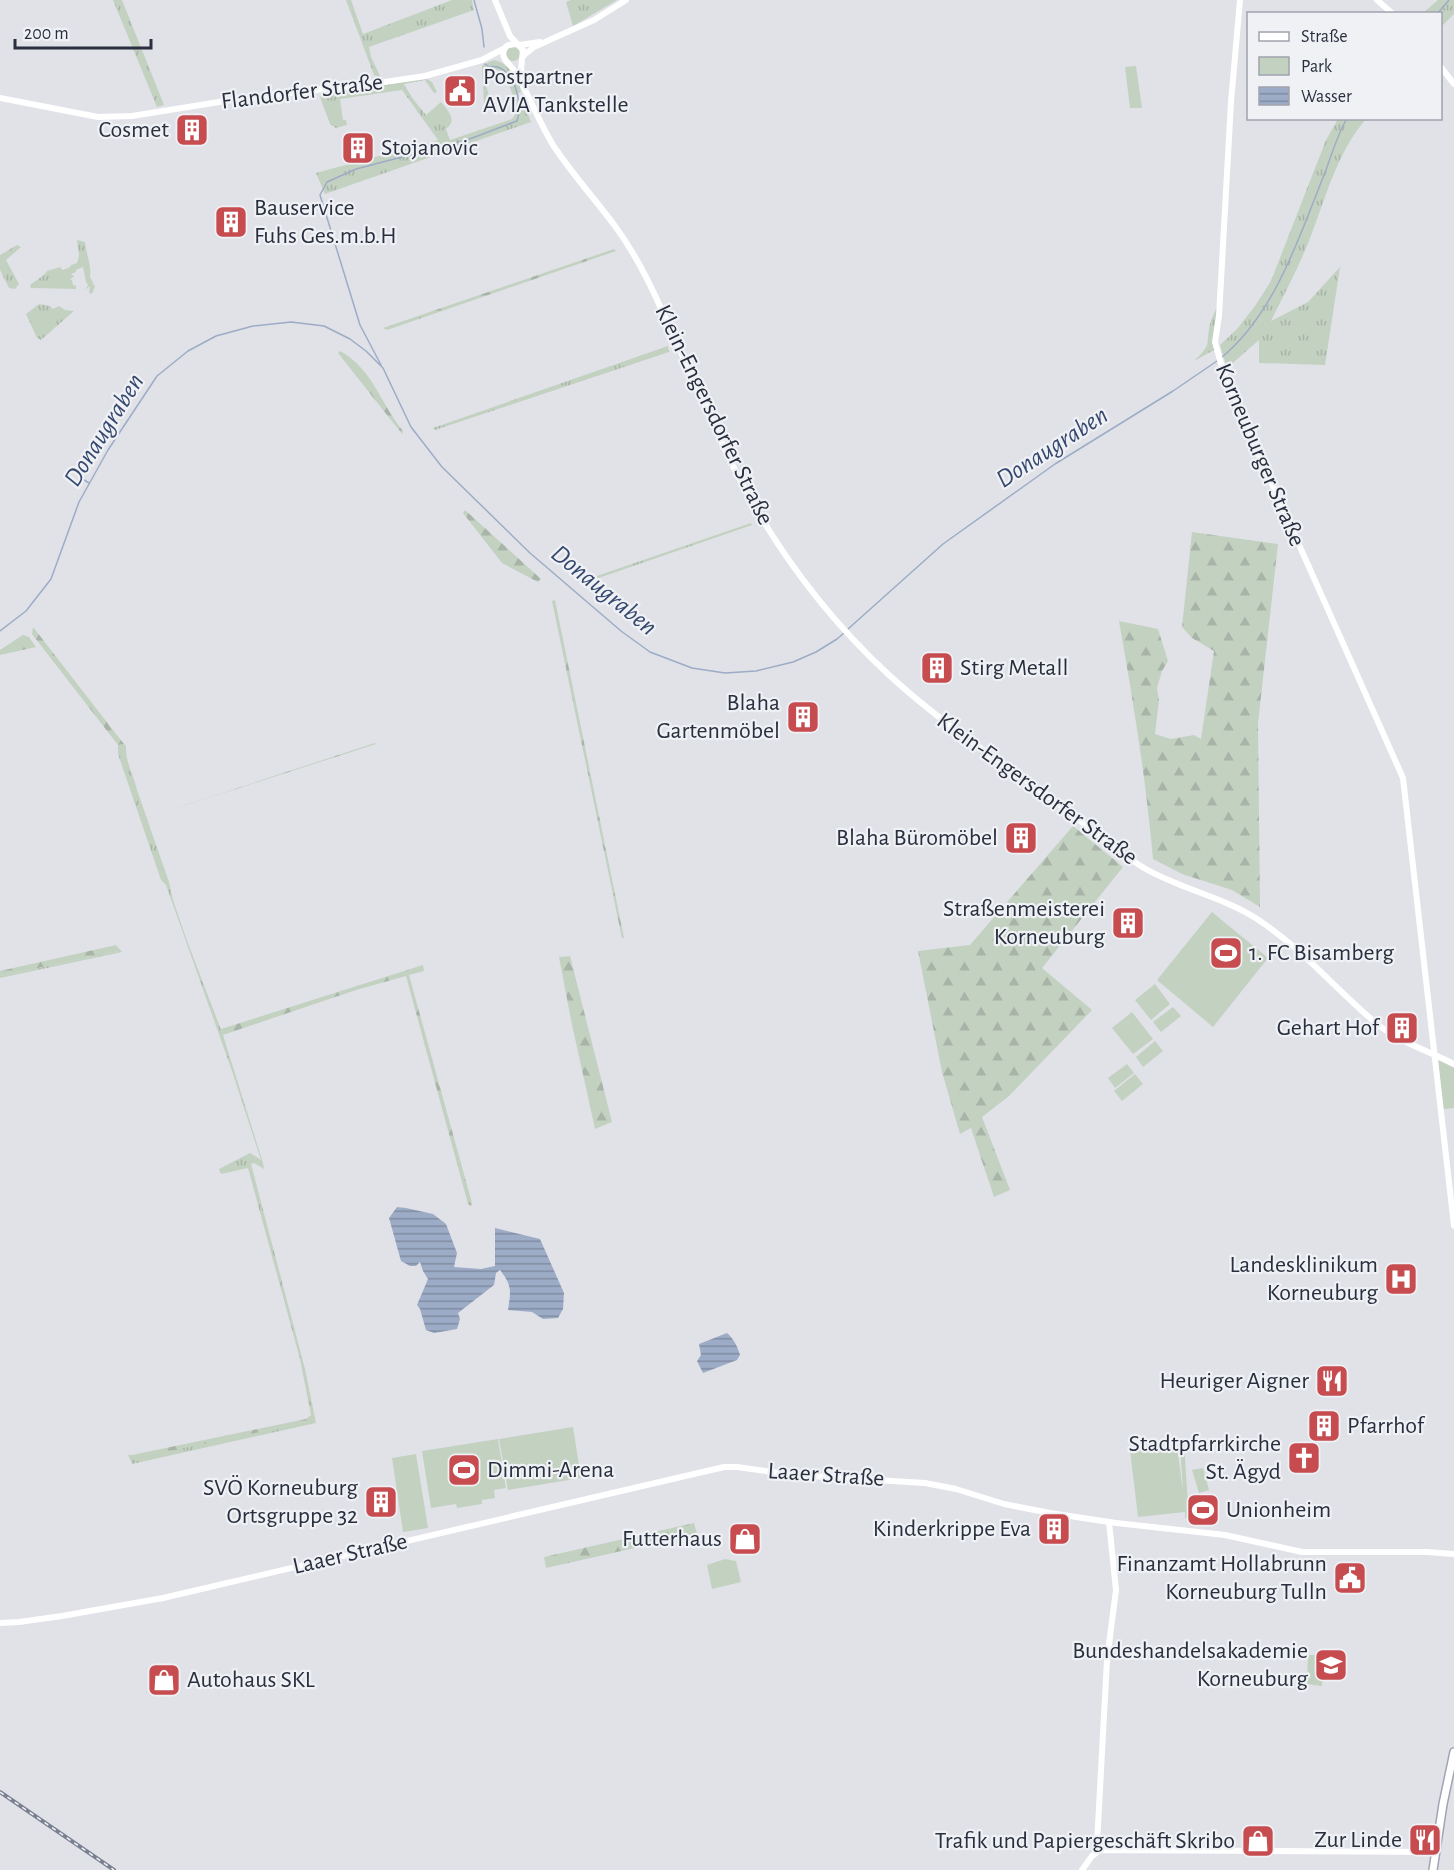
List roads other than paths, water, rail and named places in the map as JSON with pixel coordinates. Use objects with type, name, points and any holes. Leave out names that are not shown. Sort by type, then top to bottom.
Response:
[{"type":"main road","points":[[1433,1870],[1454,1752]]},
{"type":"street","points":[[495,0],[505,48],[503,55],[507,62],[514,64],[532,48],[584,25],[626,0]]},
{"type":"street","name":"Korneuburger Straße","points":[[1240,0],[1231,102],[1219,316],[1215,342],[1222,368],[1259,455],[1403,778],[1454,1226]]},
{"type":"street","points":[[1377,0],[1391,12]]},
{"type":"street","points":[[499,13],[510,36],[523,50],[522,58]]},
{"type":"street","points":[[505,48],[552,39]]},
{"type":"street","name":"Flandorfer Straße","points":[[0,98],[98,117],[120,117],[281,93],[434,74],[482,60],[505,48]]},
{"type":"street","name":"Klein-Engersdorfer Straße","points":[[522,58],[521,69],[525,91]]},
{"type":"street","name":"Flandorfer Straße","points":[[482,60],[497,59],[507,62]]},
{"type":"street","name":"Klein-Engersdorfer Straße","points":[[507,62],[515,71],[538,120],[554,146],[621,234],[642,268],[728,456],[758,512],[795,569],[852,638],[884,670],[934,713],[1129,858],[1165,879],[1209,895],[1262,922],[1295,947],[1378,1024],[1402,1039],[1454,1064]]},
{"type":"street","points":[[1442,69],[1454,84]]},
{"type":"street","name":"Laaer Straße","points":[[0,1623],[28,1621],[163,1598],[724,1467],[795,1475],[925,1483],[956,1489],[1004,1504],[1109,1522],[1225,1535],[1302,1552],[1454,1554]]},
{"type":"street","points":[[1100,1851],[1097,1844],[1107,1660],[1116,1590],[1109,1522]]},
{"type":"street","points":[[1082,1870],[1092,1856],[1100,1851],[1436,1852]]},
{"type":"water","points":[[397,1207],[433,1214],[446,1224],[457,1253],[454,1267],[481,1269],[495,1266],[495,1228],[540,1239],[564,1293],[563,1309],[558,1318],[543,1319],[532,1312],[508,1310],[510,1289],[500,1270],[496,1273],[494,1285],[458,1313],[460,1319],[457,1329],[434,1333],[426,1330],[417,1305],[428,1279],[420,1262],[416,1266],[410,1266],[401,1261],[389,1218]]},
{"type":"water","points":[[727,1333],[738,1349],[740,1355],[737,1360],[703,1373],[697,1361],[701,1355],[699,1344]]},
{"type":"waterway","points":[[474,0],[484,47]]},
{"type":"waterway","name":"Donaugraben","points":[[1439,12],[1449,0]]},
{"type":"waterway","points":[[381,365],[360,325],[320,195],[327,182],[356,169],[467,140],[517,121],[519,104],[515,85],[504,71],[485,64]]},
{"type":"waterway","name":"Donaugraben","points":[[1221,358],[1240,340],[1272,296],[1296,246],[1346,120]]},
{"type":"waterway","name":"Donaugraben","points":[[0,631],[26,611],[51,579],[79,502],[108,450],[157,376],[188,351],[216,336],[253,326],[291,322],[324,326],[350,339],[366,351],[383,368],[411,427],[442,467],[530,553],[621,631],[650,652],[692,668],[725,673],[756,671],[793,662],[816,652],[845,632]]},
{"type":"waterway","name":"Donaugraben","points":[[848,629],[943,544],[1055,464],[1217,361]]},
{"type":"waterway","points":[[81,478],[89,483]]},
{"type":"railway","points":[[0,1792],[114,1870]]},
{"type":"place","name":"Postpartner AVIA Tankstelle","points":[[460,91]]},
{"type":"place","name":"Cosmet","points":[[192,130]]},
{"type":"place","name":"Stojanovic","points":[[358,148]]},
{"type":"place","name":"Bauservice Fuhs Ges.m.b.H","points":[[231,222]]},
{"type":"place","name":"Stirg Metall","points":[[937,668]]},
{"type":"place","name":"Blaha Gartenmöbel","points":[[803,717]]},
{"type":"place","name":"Blaha Büromöbel","points":[[1021,838]]},
{"type":"place","name":"Straßenmeisterei Korneuburg","points":[[1128,923]]},
{"type":"place","name":"1. FC Bisamberg","points":[[1226,953]]},
{"type":"place","name":"Gehart Hof","points":[[1402,1028]]},
{"type":"place","name":"Landesklinikum Korneuburg","points":[[1401,1279]]},
{"type":"place","name":"Heuriger Aigner","points":[[1332,1381]]},
{"type":"place","name":"Pfarrhof","points":[[1324,1426]]},
{"type":"place","name":"Stadtpfarrkirche St. Ägyd","points":[[1304,1458]]},
{"type":"place","name":"Dimmi-Arena","points":[[464,1470]]},
{"type":"place","name":"SVÖ Korneuburg Ortsgruppe 32","points":[[381,1502]]},
{"type":"place","name":"Unionheim","points":[[1203,1510]]},
{"type":"place","name":"Kinderkrippe Eva","points":[[1054,1529]]},
{"type":"place","name":"Futterhaus","points":[[745,1539]]},
{"type":"place","name":"Finanzamt Hollabrunn Korneuburg Tulln","points":[[1350,1578]]},
{"type":"place","name":"Bundeshandelsakademie Korneuburg","points":[[1331,1665]]},
{"type":"place","name":"Autohaus SKL","points":[[164,1680]]},
{"type":"place","name":"Zur Linde","points":[[1425,1840]]},
{"type":"place","name":"Trafik und Papiergeschäft Skribo","points":[[1258,1841]]}]
